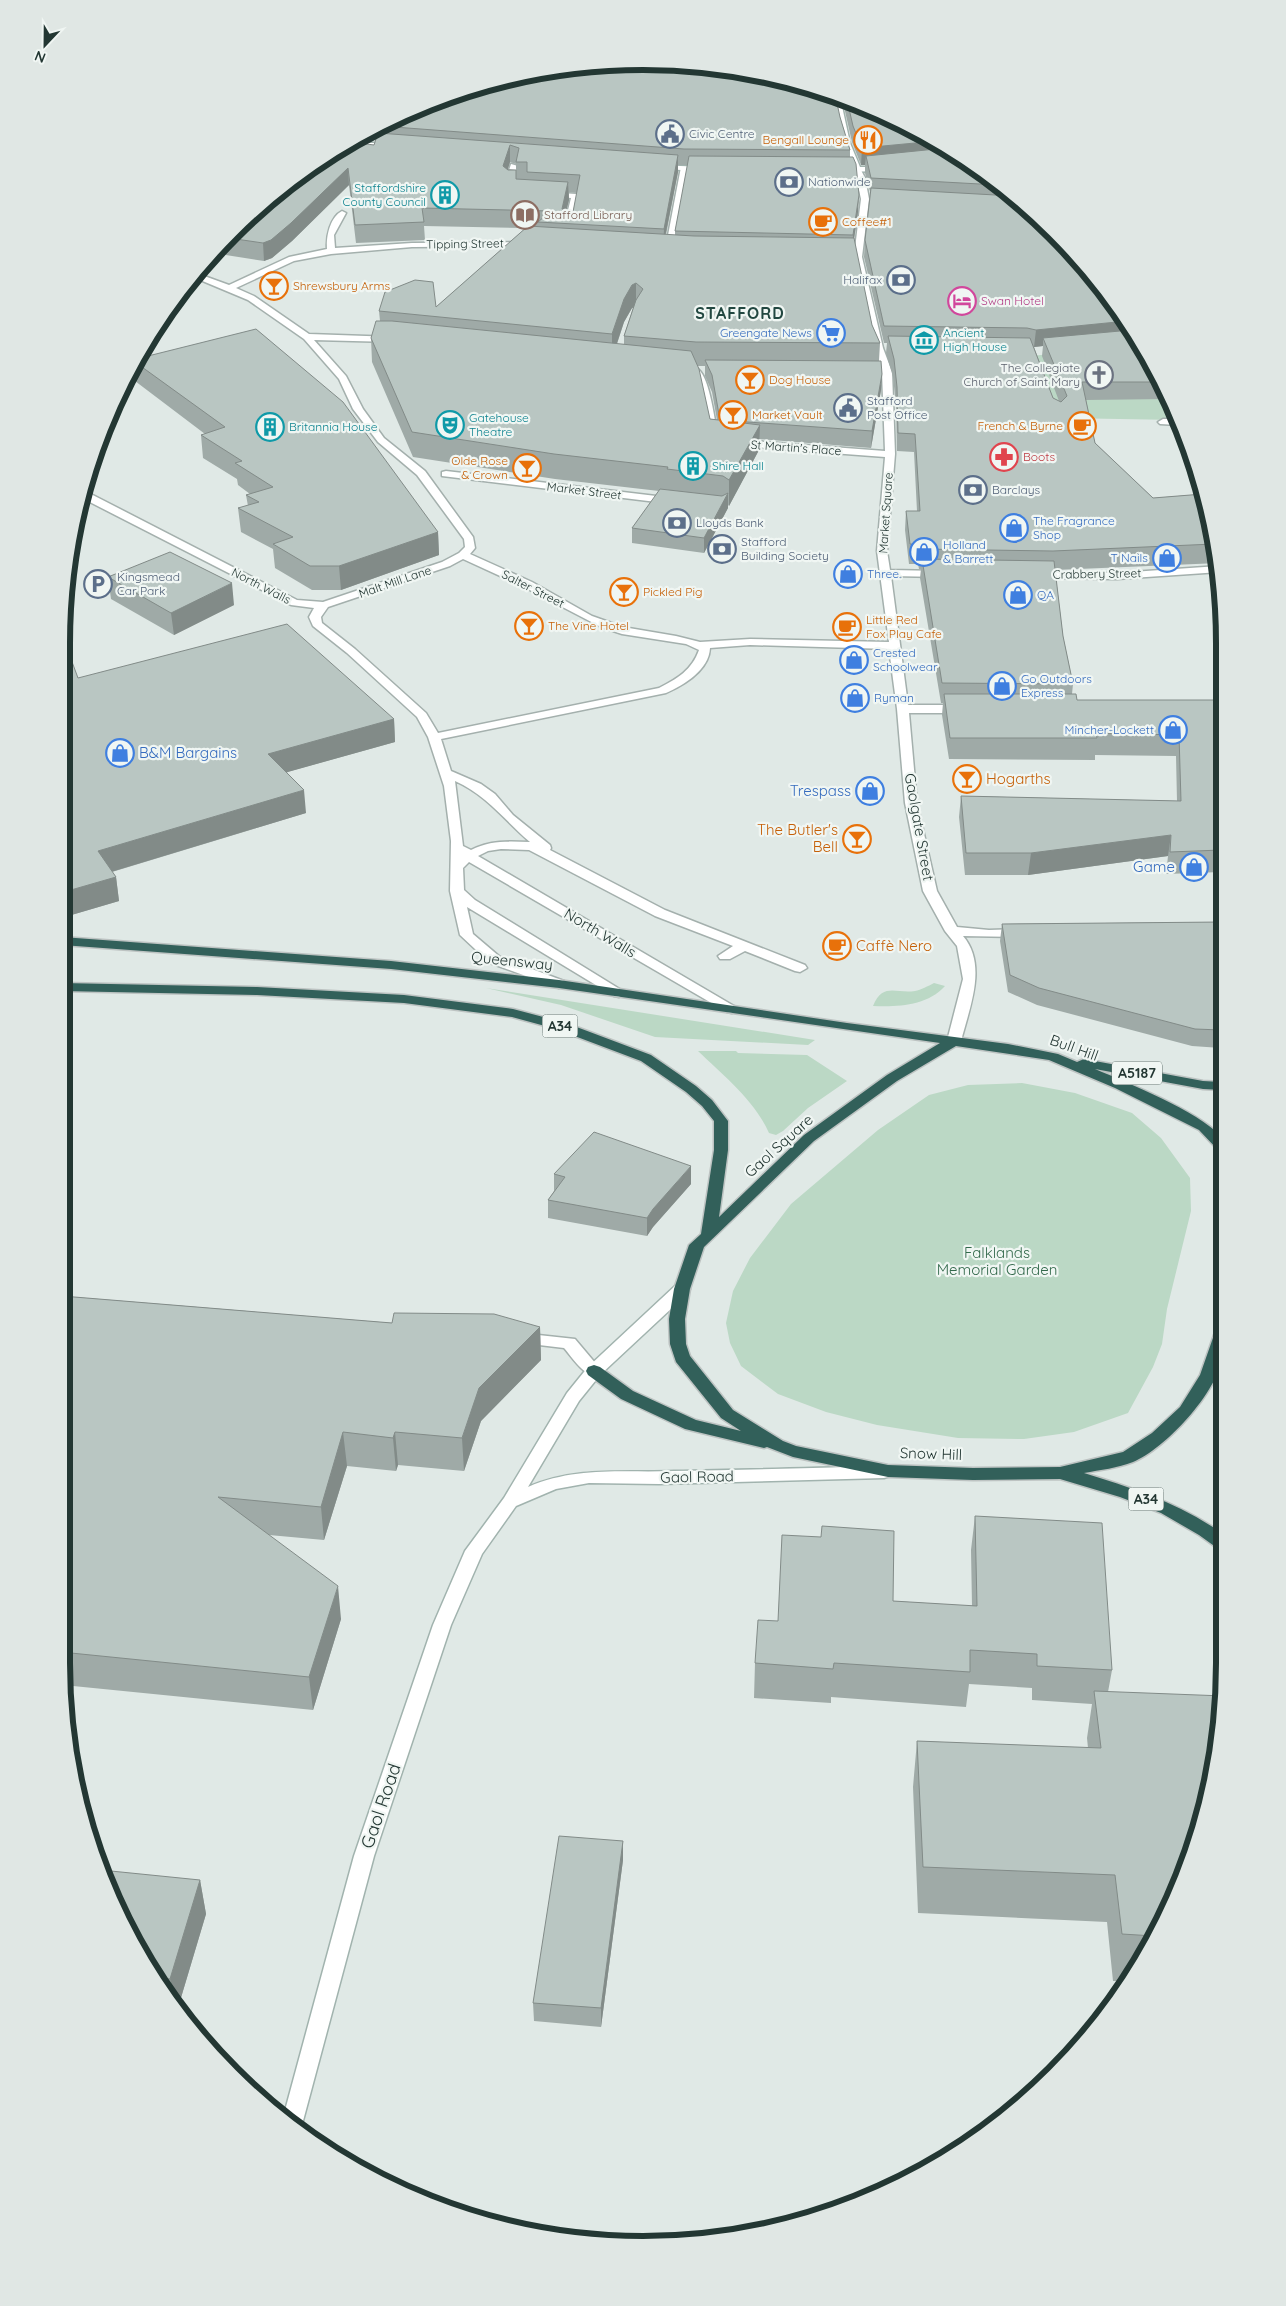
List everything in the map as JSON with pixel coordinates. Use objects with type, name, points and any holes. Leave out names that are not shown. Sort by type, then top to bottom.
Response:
[{"type":"highway","name":"Queensway","points":[[70,942],[391,965],[559,984],[732,1008],[847,1028],[954,1041]]},
{"type":"highway","name":"A34","points":[[70,987],[257,991],[404,999],[513,1013],[561,1026],[622,1048],[646,1058],[691,1088],[707,1103],[721,1121],[721,1150],[709,1236]]},
{"type":"highway","name":"Bull Hill","points":[[954,1041],[1053,1057],[1173,1110],[1204,1127],[1216,1140]]},
{"type":"highway","name":"Gaol Square","points":[[682,1288],[697,1245],[709,1236],[809,1138],[892,1078],[954,1041]]},
{"type":"highway","name":"A5187","points":[[1053,1057],[1203,1085],[1216,1086]]},
{"type":"highway","name":"Snow Hill","points":[[682,1288],[677,1319],[678,1344],[682,1358],[727,1414],[777,1445],[793,1451],[888,1471],[1060,1473],[1128,1457],[1158,1437],[1186,1411],[1208,1375],[1216,1352]]},
{"type":"highway","points":[[594,1371],[627,1395],[691,1425],[777,1445]]},
{"type":"highway","name":"A34","points":[[1060,1473],[1119,1488],[1156,1503],[1193,1522],[1216,1538]]},
{"type":"street","points":[[839,105],[842,117],[842,130],[857,170]]},
{"type":"street","points":[[361,145],[406,147]]},
{"type":"street","points":[[514,166],[510,183],[523,183],[522,188]]},
{"type":"street","points":[[645,166],[720,169]]},
{"type":"street","points":[[823,170],[896,167]]},
{"type":"street","points":[[669,251],[684,169]]},
{"type":"street","name":"Market Square","points":[[857,170],[870,199],[854,257],[882,348],[882,372],[890,454],[882,552],[885,573]]},
{"type":"street","points":[[539,194],[576,196],[568,227]]},
{"type":"street","points":[[331,252],[330,235],[342,213]]},
{"type":"street","name":"Tipping Street","points":[[229,288],[292,259],[331,252],[412,245],[539,245]]},
{"type":"street","points":[[201,278],[251,298],[307,337],[343,378],[358,409],[381,440],[421,473],[469,539],[470,548],[463,555]]},
{"type":"street","points":[[307,337],[403,340]]},
{"type":"street","points":[[696,371],[705,392],[714,440]]},
{"type":"street","points":[[1163,422],[1171,422]]},
{"type":"street","name":"St Martin's Place","points":[[732,442],[890,454]]},
{"type":"street","name":"Market Street","points":[[446,474],[685,502]]},
{"type":"street","name":"North Walls","points":[[89,497],[287,600],[324,605]]},
{"type":"street","name":"Malt Mill Lane","points":[[324,605],[446,564],[463,555]]},
{"type":"street","name":"Salter Street","points":[[463,555],[548,595],[586,618],[614,628],[701,645],[750,642],[895,646]]},
{"type":"street","name":"Crabbery Street","points":[[1028,575],[1117,576],[1211,570]]},
{"type":"street","points":[[885,573],[949,574]]},
{"type":"street","name":"Gaolgate Street","points":[[885,573],[903,709],[911,804],[930,891],[952,931],[964,945],[970,980],[954,1041]]},
{"type":"street","name":"North Walls","points":[[324,605],[317,611],[315,617],[317,624],[351,651],[422,715],[434,737],[450,786],[457,840],[457,891],[467,935],[477,946],[495,960],[559,984]]},
{"type":"street","points":[[434,737],[662,691],[681,682],[698,668],[705,649],[701,645]]},
{"type":"street","points":[[903,709],[974,709]]},
{"type":"street","points":[[446,773],[477,787],[491,797],[509,818],[558,858]]},
{"type":"street","name":"North Walls","points":[[457,840],[468,856],[510,878],[658,968],[732,1008]]},
{"type":"street","points":[[457,868],[468,856],[484,848],[501,845],[532,846],[660,913],[742,947],[800,968]]},
{"type":"street","points":[[457,891],[470,903],[619,993]]},
{"type":"street","points":[[952,931],[989,934],[1038,933]]},
{"type":"street","points":[[725,956],[742,947]]},
{"type":"street","name":"Gaol Road","points":[[294,2118],[364,1856],[442,1625],[474,1551],[510,1502],[573,1397],[594,1371],[682,1288]]},
{"type":"street","points":[[505,1336],[569,1343],[594,1371]]},
{"type":"street","name":"Gaol Road","points":[[510,1502],[553,1483],[589,1477],[659,1478],[888,1471]]},
{"type":"green space","points":[[1133,347],[1157,390],[1170,420],[1062,418],[1030,356]]},
{"type":"green space","points":[[934,983],[945,986],[930,998],[912,1004],[873,1006],[881,994],[886,991],[915,991]]},
{"type":"green space","points":[[486,988],[815,1040],[808,1045],[655,1037],[561,1005]]},
{"type":"green space","points":[[698,1051],[807,1055],[847,1081],[808,1108],[776,1135],[769,1133],[756,1110],[747,1099]]},
{"type":"green space","name":"Falklands Memorial Garden","points":[[1022,1083],[1075,1093],[1132,1113],[1161,1138],[1190,1178],[1191,1211],[1167,1309],[1162,1344],[1153,1367],[1128,1413],[1074,1432],[1024,1439],[958,1438],[877,1425],[826,1412],[778,1394],[741,1366],[730,1343],[726,1323],[733,1291],[750,1258],[791,1204],[878,1130],[929,1095],[968,1085]]},
{"type":"building","points":[[606,71],[680,71],[755,81],[837,104],[850,150],[684,149],[394,127],[459,100],[531,81]]},
{"type":"building","points":[[849,109],[921,142],[862,148],[853,126]]},
{"type":"building","points":[[382,133],[678,155],[664,229],[538,222],[551,211],[422,208],[424,222],[355,225],[348,168],[271,240],[263,243],[237,239],[294,188],[363,144],[374,145],[377,136]],"holes":[[[510,145],[519,148],[516,162],[527,162],[527,172],[580,175],[573,212],[570,213],[562,209],[568,182],[516,179],[516,170],[508,170],[503,166]]]},
{"type":"building","points":[[933,149],[987,184],[871,178],[866,156]]},
{"type":"building","points":[[689,156],[853,157],[856,164],[859,195],[853,235],[675,231]]},
{"type":"building","points":[[871,188],[1001,195],[1021,212],[1074,265],[1098,294],[1117,322],[1036,330],[1027,328],[884,326],[865,240]]},
{"type":"building","points":[[528,226],[694,236],[854,238],[872,325],[880,343],[696,342],[624,336],[636,300],[643,289],[636,283],[632,285],[624,299],[612,334],[379,311],[385,292],[415,280],[433,282],[436,307]]},
{"type":"building","points":[[376,321],[392,321],[691,351],[699,369],[710,419],[760,425],[729,480],[723,476],[667,469],[668,467],[554,454],[412,432],[371,338]]},
{"type":"building","points":[[256,329],[343,402],[438,532],[339,566],[310,566],[273,544],[293,537],[238,508],[259,502],[246,495],[273,487],[235,463],[242,461],[201,435],[225,427],[141,367],[147,356]]},
{"type":"building","points":[[1123,331],[1153,382],[1082,382],[1095,443],[1153,498],[1196,495],[1207,544],[1053,551],[920,549],[920,545],[910,544],[906,511],[920,511],[915,434],[898,433],[897,387],[894,359],[888,336],[1030,338],[1053,398],[1061,402],[1067,396],[1043,338]]},
{"type":"building","points":[[705,360],[881,361],[882,374],[872,431],[720,420],[712,375]]},
{"type":"building","points":[[660,489],[722,496],[728,493],[704,538],[632,528]]},
{"type":"building","points":[[170,552],[232,583],[171,613],[108,577]]},
{"type":"building","points":[[922,559],[1054,561],[1063,636],[1073,684],[942,683]]},
{"type":"building","points":[[287,624],[394,719],[268,754],[304,790],[98,851],[116,877],[70,890],[70,656],[78,678]]},
{"type":"building","points":[[944,694],[1076,694],[1077,700],[1216,700],[1216,850],[1170,852],[1171,835],[1031,853],[966,853],[961,796],[1181,801],[1179,735],[1096,733],[1097,738],[950,738]]},
{"type":"building","points":[[1216,922],[1216,1030],[1195,1029],[1039,988],[1010,975],[1002,924]]},
{"type":"building","points":[[594,1132],[691,1166],[647,1218],[548,1200],[565,1177],[554,1174]]},
{"type":"building","points":[[70,1297],[392,1323],[394,1313],[494,1314],[540,1327],[479,1388],[462,1438],[395,1432],[393,1438],[343,1432],[321,1507],[218,1497],[338,1586],[309,1677],[70,1653]]},
{"type":"building","points":[[975,1516],[1102,1523],[1112,1670],[1037,1666],[1037,1654],[970,1650],[970,1672],[834,1663],[833,1669],[755,1663],[758,1620],[778,1621],[782,1535],[821,1537],[822,1526],[894,1531],[893,1601],[977,1606]]},
{"type":"building","points":[[1094,1691],[1215,1696],[1205,1775],[1186,1847],[1157,1916],[1147,1936],[1122,1934],[1115,1875],[923,1867],[917,1741],[1101,1748]]},
{"type":"building","points":[[559,1836],[623,1841],[601,2008],[533,2003]]},
{"type":"building","points":[[110,1871],[200,1880],[170,1979],[166,1979],[147,1950],[129,1916]]},
{"type":"place","name":"Civic Centre","points":[[670,134]]},
{"type":"place","name":"Bengall Lounge","points":[[868,140]]},
{"type":"place","name":"Nationwide","points":[[789,182]]},
{"type":"place","name":"Staffordshire County Council","points":[[445,195]]},
{"type":"place","name":"Stafford Library","points":[[525,215]]},
{"type":"place","name":"Coffee#1","points":[[823,222]]},
{"type":"place","name":"Halifax","points":[[901,280]]},
{"type":"place","name":"Shrewsbury Arms","points":[[274,286]]},
{"type":"place","name":"Swan Hotel","points":[[962,301]]},
{"type":"place","name":"Greengate News","points":[[831,333]]},
{"type":"place","name":"Ancient High House","points":[[924,340]]},
{"type":"place","name":"The Collegiate Church of Saint Mary","points":[[1099,375]]},
{"type":"place","name":"Dog House","points":[[750,380]]},
{"type":"place","name":"Stafford Post Office","points":[[848,408]]},
{"type":"place","name":"Market Vault","points":[[733,415]]},
{"type":"place","name":"Gatehouse Theatre","points":[[450,425]]},
{"type":"place","name":"French & Byrne","points":[[1082,426]]},
{"type":"place","name":"Britannia House","points":[[270,427]]},
{"type":"place","name":"Boots","points":[[1004,457]]},
{"type":"place","name":"Shire Hall","points":[[693,466]]},
{"type":"place","name":"Olde Rose & Crown","points":[[527,468]]},
{"type":"place","name":"Barclays","points":[[973,490]]},
{"type":"place","name":"Lloyds Bank","points":[[677,523]]},
{"type":"place","name":"The Fragrance Shop","points":[[1014,528]]},
{"type":"place","name":"Stafford Building Society","points":[[722,549]]},
{"type":"place","name":"Holland & Barrett","points":[[924,552]]},
{"type":"place","name":"T Nails","points":[[1167,558]]},
{"type":"place","name":"Three.","points":[[848,574]]},
{"type":"place","name":"Kingsmead Car Park","points":[[98,584]]},
{"type":"place","name":"Pickled Pig","points":[[624,592]]},
{"type":"place","name":"QA","points":[[1018,595]]},
{"type":"place","name":"The Vine Hotel","points":[[529,626]]},
{"type":"place","name":"Little Red Fox Play Cafe","points":[[847,627]]},
{"type":"place","name":"Crested Schoolwear","points":[[854,660]]},
{"type":"place","name":"Go Outdoors Express","points":[[1002,686]]},
{"type":"place","name":"Ryman","points":[[855,698]]},
{"type":"place","name":"Mincher-Lockett","points":[[1173,730]]},
{"type":"place","name":"B&M Bargains","points":[[120,753]]},
{"type":"place","name":"Hogarths","points":[[967,779]]},
{"type":"place","name":"Trespass","points":[[870,791]]},
{"type":"place","name":"The Butler's Bell","points":[[857,839]]},
{"type":"place","name":"Game","points":[[1194,867]]},
{"type":"place","name":"Caffè Nero","points":[[837,946]]},
{"type":"district","name":"STAFFORD","points":[[740,313]]}]
